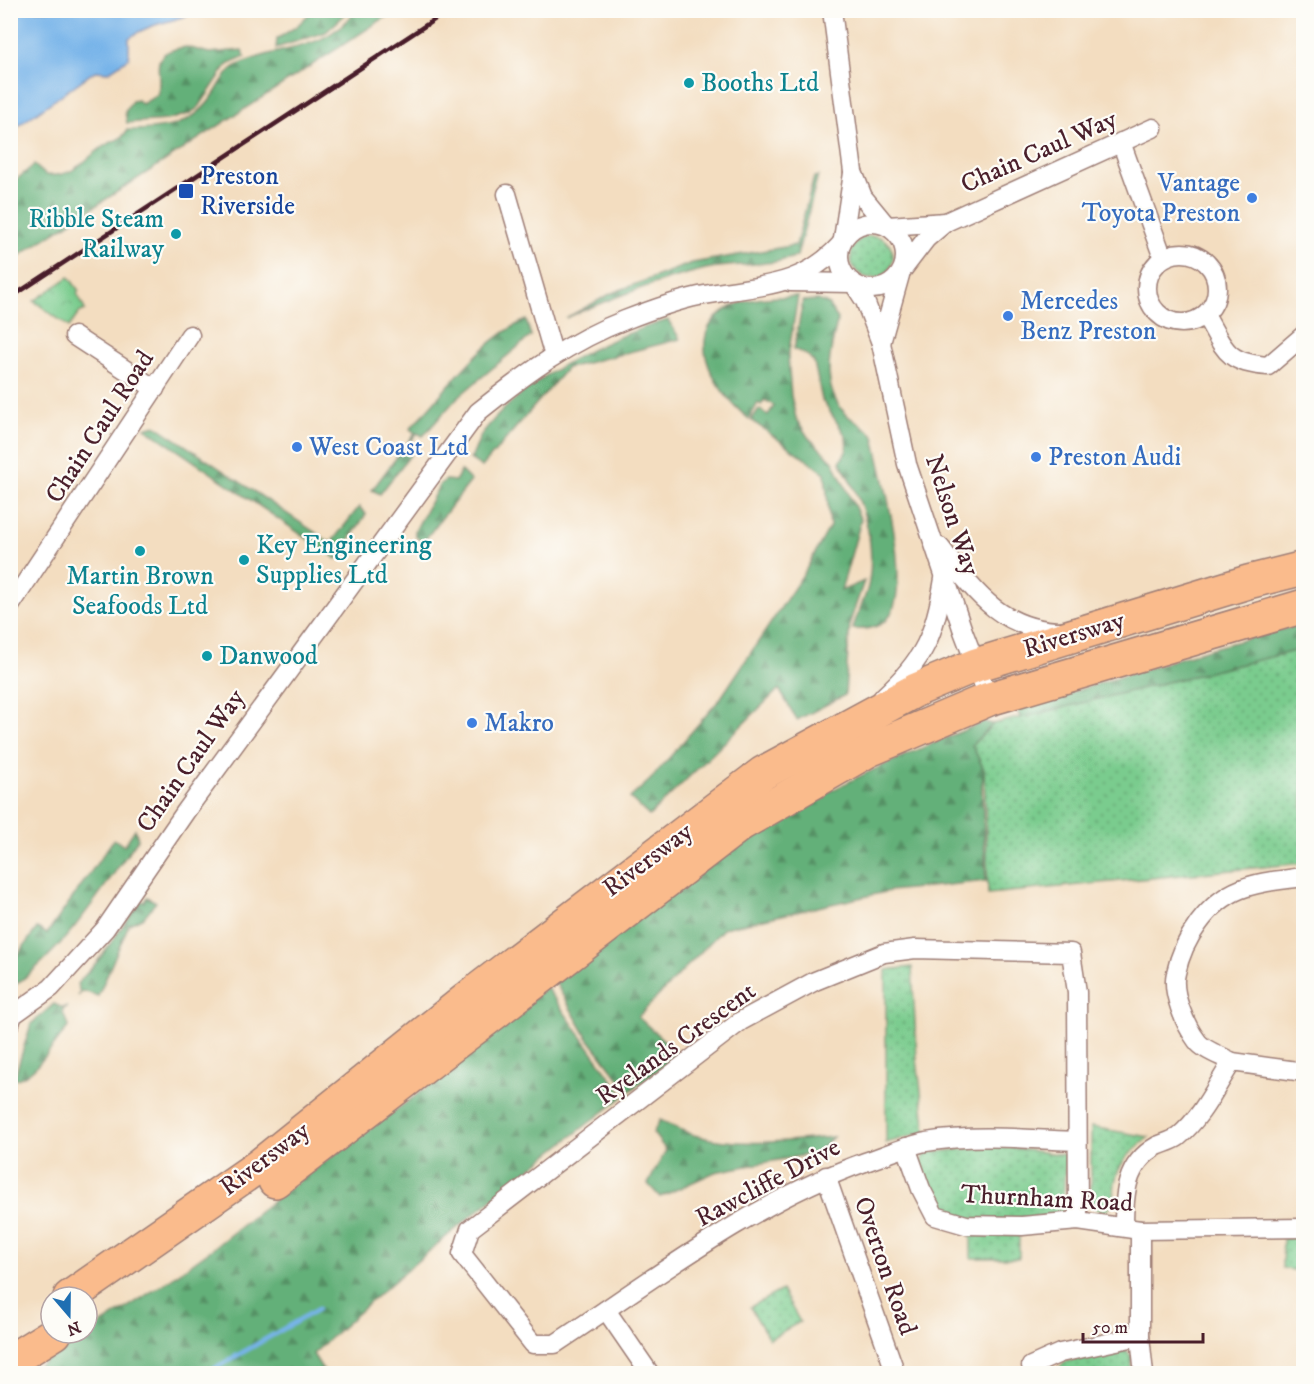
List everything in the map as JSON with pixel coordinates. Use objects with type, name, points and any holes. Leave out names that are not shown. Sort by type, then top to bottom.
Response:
[{"type":"highway","name":"Riversway","points":[[99,1305],[286,1174],[741,824],[869,750],[982,680],[1092,629],[1304,568]]},
{"type":"highway","name":"Riversway","points":[[87,1285],[260,1165],[478,990],[763,773],[859,719],[916,690],[982,680],[1304,606]]},
{"type":"highway","points":[[10,1335],[39,1318]]},
{"type":"highway","points":[[10,1361],[39,1343]]},
{"type":"street","points":[[832,10],[853,172],[863,197],[902,240],[905,260],[902,271],[885,287],[864,289],[853,284],[840,266],[853,172]]},
{"type":"street","name":"Chain Caul Way","points":[[902,271],[926,238],[946,222],[1153,128]]},
{"type":"street","points":[[1121,142],[1163,258]]},
{"type":"street","points":[[507,194],[554,356]]},
{"type":"street","name":"Chain Caul Way","points":[[887,226],[946,222]]},
{"type":"street","points":[[842,242],[857,226],[876,223],[887,226]]},
{"type":"street","name":"Chain Caul Way","points":[[785,282],[820,265],[842,242]]},
{"type":"street","points":[[1185,252],[1197,256],[1213,271],[1217,282],[1215,300],[1205,315],[1192,322],[1174,322],[1163,317],[1154,308],[1148,297],[1147,285],[1150,274],[1163,258],[1185,252]]},
{"type":"street","name":"Nelson Way","points":[[881,343],[902,271]]},
{"type":"street","name":"Chain Caul Way","points":[[10,1023],[13,1015],[51,988],[105,929],[190,804],[478,412],[525,374],[554,356],[625,320],[696,297],[785,282],[853,284]]},
{"type":"street","name":"Nelson Way","points":[[853,284],[869,311],[881,343],[907,464],[982,680]]},
{"type":"street","points":[[1205,315],[1226,351],[1235,361],[1251,365],[1268,366],[1304,335]]},
{"type":"street","name":"Chain Caul Road","points":[[10,606],[190,335]]},
{"type":"street","points":[[75,336],[155,389]]},
{"type":"street","points":[[932,536],[979,598],[1002,612],[1040,630],[1092,629]]},
{"type":"street","points":[[859,719],[891,690],[928,642],[939,611],[944,576]]},
{"type":"street","points":[[1304,878],[1267,881],[1240,889],[1217,904],[1198,923],[1186,945],[1175,974],[1176,999],[1197,1042],[1232,1062],[1304,1072]]},
{"type":"street","name":"Ryelands Crescent","points":[[606,1310],[555,1344],[533,1344],[462,1254],[470,1229],[748,1016],[816,981],[884,953],[937,948],[1071,953],[1077,992],[1078,1221]]},
{"type":"street","points":[[1143,1374],[1132,1228],[1126,1182],[1137,1163],[1156,1147],[1177,1138],[1199,1115],[1219,1087],[1232,1062]]},
{"type":"street","name":"Rawcliffe Drive","points":[[606,1310],[744,1220],[826,1176],[906,1147],[964,1137],[1077,1141]]},
{"type":"street","name":"Thurnham Road","points":[[906,1147],[921,1189],[935,1216],[966,1225],[1022,1226],[1078,1221],[1132,1228],[1304,1228]]},
{"type":"street","name":"Overton Road","points":[[826,1176],[896,1374]]},
{"type":"street","points":[[606,1310],[650,1374]]},
{"type":"street","points":[[1031,1366],[1060,1353],[1140,1336]]},
{"type":"green space","points":[[312,11],[349,11],[326,32],[276,48],[277,39],[297,26]]},
{"type":"green space","points":[[356,11],[395,11],[11,261],[11,184],[34,165],[46,175],[64,174],[78,167],[104,146],[121,138],[127,130],[166,127],[188,119],[207,104],[227,74],[238,65],[270,53],[315,42],[329,35]]},
{"type":"green space","points":[[187,47],[209,53],[242,50],[245,57],[227,65],[199,107],[189,114],[167,120],[127,123],[125,112],[132,101],[137,100],[142,104],[157,95],[160,59],[173,50]]},
{"type":"green space","points":[[818,176],[797,256],[775,262],[706,269],[635,290],[566,318],[612,293],[692,263],[796,245],[814,177]]},
{"type":"green space","points":[[872,236],[880,237],[887,242],[892,249],[892,265],[887,272],[880,277],[872,278],[864,277],[857,272],[852,265],[851,257],[852,249],[857,242],[864,237]]},
{"type":"green space","points":[[69,277],[79,291],[77,293],[85,310],[79,313],[69,327],[34,301]]},
{"type":"green space","points":[[798,296],[788,357],[791,396],[796,418],[808,437],[833,461],[861,520],[841,591],[864,581],[850,622],[845,695],[797,720],[779,689],[649,816],[630,798],[650,780],[720,699],[804,573],[830,526],[825,473],[751,420],[759,409],[768,415],[774,406],[765,400],[761,405],[758,403],[749,419],[736,407],[713,376],[707,360],[705,344],[708,328],[719,315],[738,304],[752,300]]},
{"type":"green space","points":[[818,300],[828,304],[838,319],[829,368],[832,392],[845,413],[874,436],[893,528],[897,554],[896,599],[887,619],[869,628],[853,629],[868,587],[871,549],[861,505],[840,462],[847,450],[846,436],[822,400],[814,362],[807,355],[794,349],[803,301]]},
{"type":"green space","points":[[526,320],[531,336],[457,398],[423,436],[417,433],[409,444],[411,454],[380,494],[372,490],[415,433],[410,429],[454,379],[495,339]]},
{"type":"green space","points":[[668,320],[680,339],[567,368],[482,467],[470,459],[482,434],[501,412],[544,377],[618,337]]},
{"type":"green space","points":[[155,425],[331,543],[359,507],[366,514],[337,559],[145,428]]},
{"type":"green space","points":[[461,471],[471,481],[423,542],[415,536],[415,531],[440,484],[446,480],[455,481]]},
{"type":"green space","points":[[1303,624],[1303,649],[1020,718],[1017,709],[1209,649]]},
{"type":"green space","points":[[1303,649],[1303,863],[988,894],[984,770],[972,745],[993,724]]},
{"type":"green space","points":[[984,722],[993,724],[972,745],[984,770],[982,786],[986,881],[890,891],[724,928],[638,1017],[679,1054],[629,1092],[587,1037],[555,982],[691,879],[766,827],[857,778]]},
{"type":"green space","points":[[135,829],[138,839],[67,936],[33,970],[15,985],[11,983],[11,964],[37,928],[47,934],[114,839],[124,846]]},
{"type":"green space","points":[[147,897],[156,902],[144,917],[129,924],[98,996],[83,991],[78,996],[80,992],[77,984],[97,962],[141,901],[144,902]]},
{"type":"green space","points":[[912,967],[917,1059],[926,1132],[886,1143],[886,970]]},
{"type":"green space","points":[[546,987],[624,1096],[466,1221],[388,1286],[313,1354],[325,1373],[25,1374],[70,1345],[99,1345],[99,1326],[212,1249],[302,1178],[444,1075]]},
{"type":"green space","points":[[54,1004],[63,1008],[67,1006],[62,1011],[69,1026],[37,1066],[29,1073],[14,1079],[31,1024]]},
{"type":"green space","points":[[660,1120],[694,1135],[728,1141],[763,1142],[833,1137],[816,1153],[715,1172],[660,1197],[648,1184],[666,1150],[653,1133]]},
{"type":"green space","points":[[1091,1127],[1149,1137],[1121,1165],[1115,1181],[1114,1203],[1106,1211],[1097,1210],[1091,1205]]},
{"type":"green space","points":[[995,1146],[1066,1155],[1062,1214],[1029,1219],[984,1220],[936,1209],[919,1166],[926,1153]]},
{"type":"green space","points":[[1019,1233],[1019,1258],[971,1258],[971,1234]]},
{"type":"green space","points":[[1283,1238],[1303,1238],[1303,1272],[1282,1268]]},
{"type":"green space","points":[[782,1290],[800,1322],[769,1339],[750,1307]]},
{"type":"green space","points":[[1126,1350],[1132,1357],[1130,1373],[1056,1373],[1064,1362]]},
{"type":"water","points":[[11,10],[197,11],[138,32],[129,38],[129,58],[108,72],[95,71],[11,131]]},
{"type":"waterway","points":[[205,1374],[318,1309]]},
{"type":"railway","points":[[10,298],[449,10]]},
{"type":"place","name":"Booths Ltd","points":[[689,83]]},
{"type":"place","name":"Preston Riverside","points":[[186,191]]},
{"type":"place","name":"Vantage Toyota Preston","points":[[1252,198]]},
{"type":"place","name":"Ribble Steam Railway","points":[[176,234]]},
{"type":"place","name":"Mercedes Benz Preston","points":[[1008,316]]},
{"type":"place","name":"West Coast Ltd","points":[[297,447]]},
{"type":"place","name":"Preston Audi","points":[[1036,457]]},
{"type":"place","name":"Martin Brown Seafoods Ltd","points":[[140,551]]},
{"type":"place","name":"Key Engineering Supplies Ltd","points":[[244,560]]},
{"type":"place","name":"Danwood","points":[[207,656]]},
{"type":"place","name":"Makro","points":[[472,723]]}]
